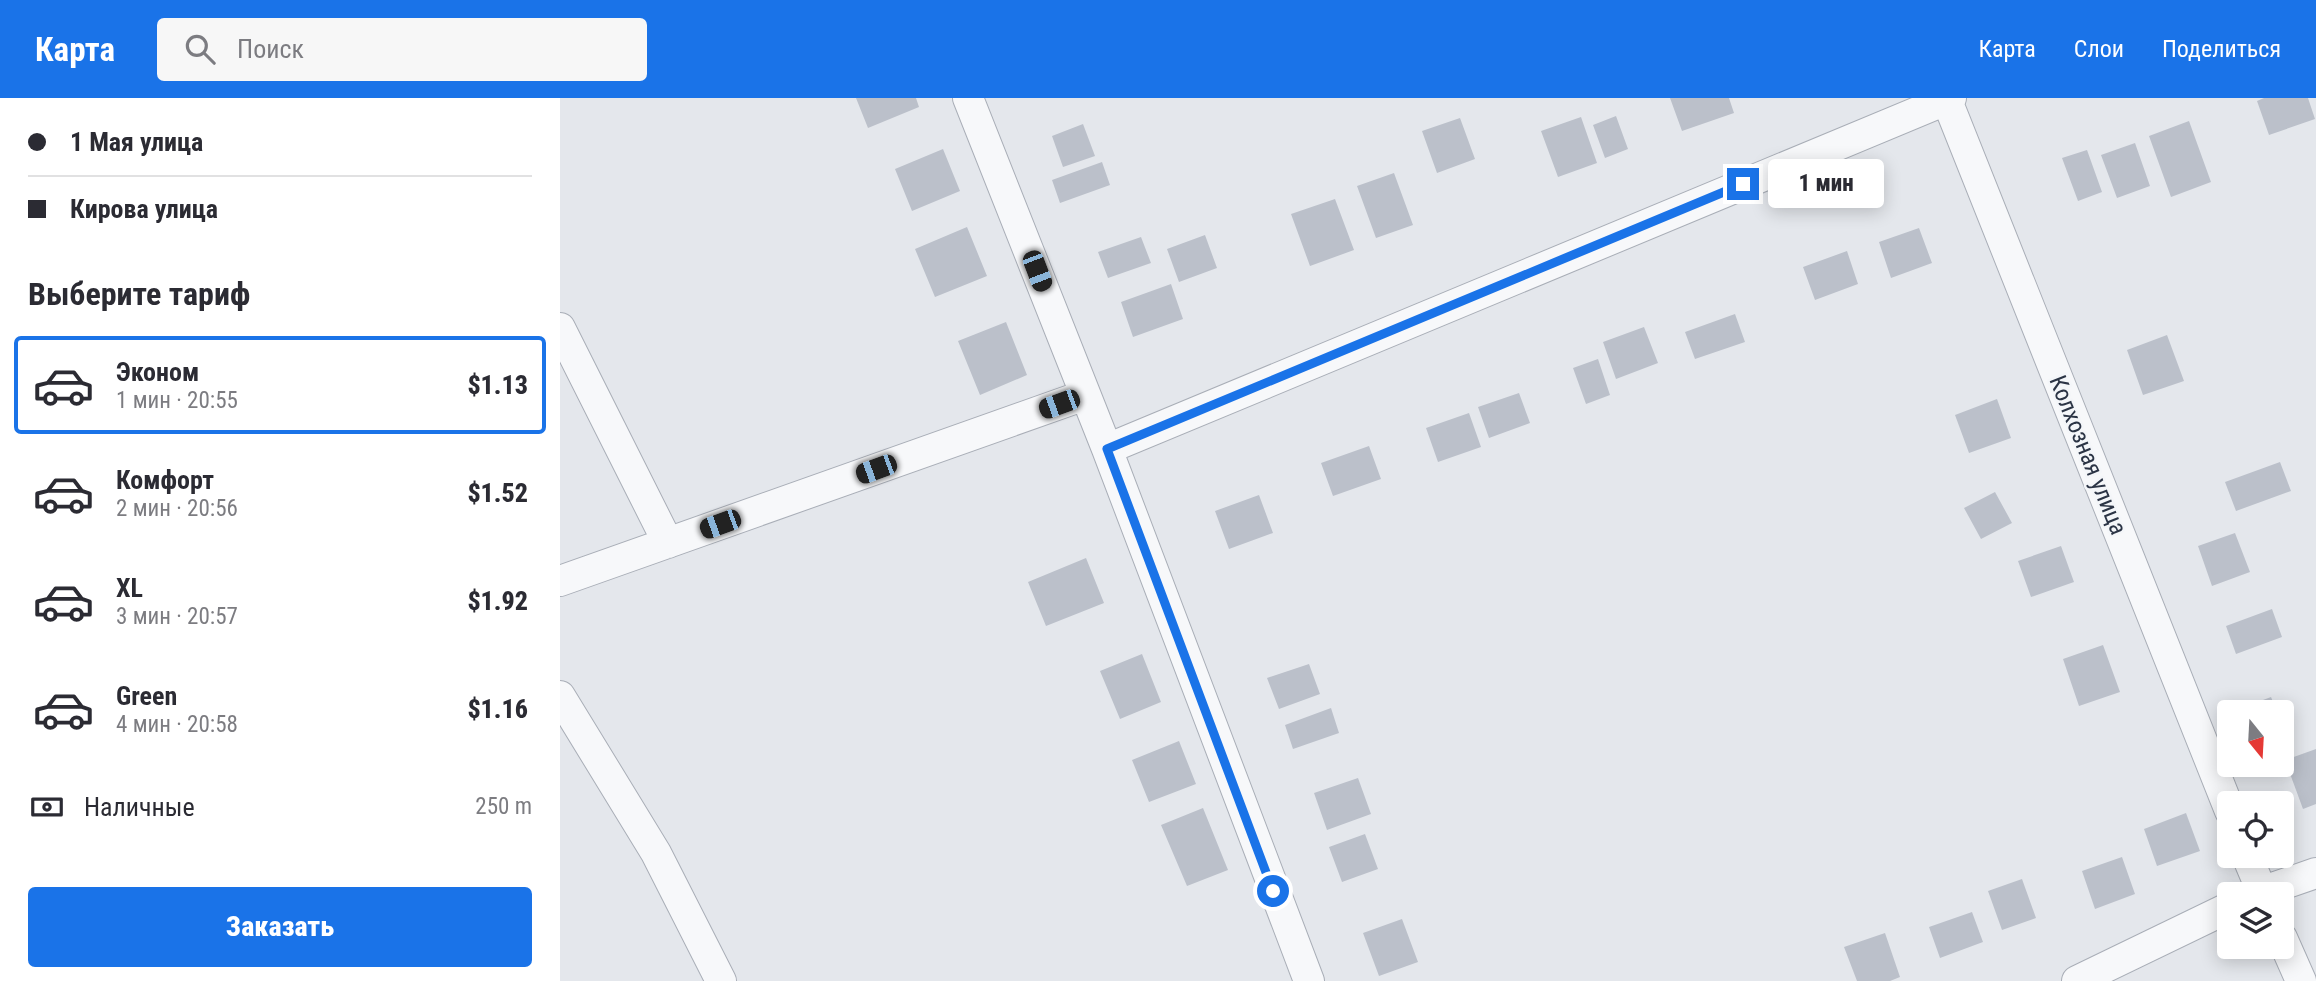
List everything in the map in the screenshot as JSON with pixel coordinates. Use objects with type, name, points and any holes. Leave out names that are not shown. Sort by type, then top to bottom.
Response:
[{"type":"street","points":[[968,98],[1107,449],[1309,981]]},
{"type":"street","points":[[1107,449],[1948,99]]},
{"type":"street","name":"Колхозная улица","points":[[1948,99],[2222,791]]},
{"type":"street","points":[[560,328],[667,543]]},
{"type":"street","points":[[560,581],[1086,395]]},
{"type":"street","points":[[560,696],[656,853],[721,981]]},
{"type":"street","points":[[2290,882],[2316,873]]},
{"type":"street","points":[[2077,981],[2217,912]]},
{"type":"street","points":[[2291,959],[2301,981]]},
{"type":"building","points":[[856,98],[916,98],[919,107],[868,128]]},
{"type":"building","points":[[1670,98],[1729,98],[1734,113],[1682,131]]},
{"type":"building","points":[[2264,98],[2308,98],[2315,119],[2269,135],[2257,101]]},
{"type":"building","points":[[1616,116],[1628,149],[1605,158],[1593,125]]},
{"type":"building","points":[[1581,117],[1597,163],[1558,177],[1541,131]]},
{"type":"building","points":[[1460,118],[1475,159],[1437,173],[1422,131]]},
{"type":"building","points":[[2189,121],[2211,182],[2171,197],[2149,136]]},
{"type":"building","points":[[1083,124],[1095,156],[1063,167],[1052,136]]},
{"type":"building","points":[[2135,143],[2150,186],[2117,198],[2101,155]]},
{"type":"building","points":[[943,149],[960,191],[912,211],[895,169]]},
{"type":"building","points":[[2087,150],[2102,192],[2078,201],[2062,158]]},
{"type":"building","points":[[1102,162],[1110,185],[1060,203],[1052,180]]},
{"type":"building","points":[[1394,173],[1413,225],[1376,238],[1357,186]]},
{"type":"building","points":[[1335,199],[1354,250],[1310,266],[1291,214]]},
{"type":"building","points":[[967,227],[987,276],[935,297],[915,249]]},
{"type":"building","points":[[1919,228],[1932,263],[1891,278],[1879,242]]},
{"type":"building","points":[[1205,235],[1217,268],[1179,282],[1167,249]]},
{"type":"building","points":[[1141,237],[1151,263],[1108,278],[1098,252]]},
{"type":"building","points":[[1847,251],[1858,284],[1815,300],[1803,267]]},
{"type":"building","points":[[1171,284],[1183,319],[1133,337],[1121,302]]},
{"type":"building","points":[[1735,314],[1745,342],[1695,359],[1685,332]]},
{"type":"building","points":[[1006,322],[1027,375],[980,395],[958,341]]},
{"type":"building","points":[[1644,327],[1658,363],[1616,379],[1603,342]]},
{"type":"building","points":[[2167,335],[2184,381],[2143,395],[2127,350]]},
{"type":"building","points":[[1598,359],[1610,395],[1586,404],[1573,368]]},
{"type":"building","points":[[1519,393],[1530,423],[1489,438],[1478,407]]},
{"type":"building","points":[[1997,399],[2011,438],[1969,453],[1955,415]]},
{"type":"building","points":[[1469,413],[1481,447],[1438,462],[1426,428]]},
{"type":"building","points":[[1369,446],[1381,479],[1333,496],[1321,463]]},
{"type":"building","points":[[2280,462],[2291,491],[2236,511],[2225,482]]},
{"type":"building","points":[[1995,492],[2012,523],[1981,539],[1964,508]]},
{"type":"building","points":[[1259,495],[1273,533],[1229,549],[1215,511]]},
{"type":"building","points":[[2235,533],[2250,572],[2212,586],[2198,546]]},
{"type":"building","points":[[2061,546],[2074,582],[2031,597],[2018,561]]},
{"type":"building","points":[[1086,558],[1104,603],[1046,626],[1028,582]]},
{"type":"building","points":[[2272,609],[2282,637],[2236,654],[2226,626]]},
{"type":"building","points":[[2103,645],[2120,692],[2079,706],[2063,659]]},
{"type":"building","points":[[1142,654],[1161,702],[1120,719],[1100,671]]},
{"type":"building","points":[[1309,664],[1320,694],[1279,709],[1267,678]]},
{"type":"building","points":[[1331,708],[1339,733],[1293,749],[1285,725]]},
{"type":"building","points":[[1179,741],[1196,784],[1149,802],[1132,760]]},
{"type":"building","points":[[2316,749],[2316,804],[2303,809],[2291,777],[2294,777],[2294,757]]},
{"type":"building","points":[[1358,778],[1371,814],[1327,830],[1314,793]]},
{"type":"building","points":[[1203,808],[1228,870],[1187,886],[1161,825]]},
{"type":"building","points":[[2186,813],[2200,851],[2157,866],[2144,829]]},
{"type":"building","points":[[1365,834],[1378,869],[1342,882],[1329,847]]},
{"type":"building","points":[[2122,857],[2135,894],[2095,909],[2082,871]]},
{"type":"building","points":[[2022,879],[2036,918],[2002,930],[1988,891]]},
{"type":"building","points":[[1972,912],[1983,942],[1940,958],[1929,927]]},
{"type":"building","points":[[1402,919],[1418,962],[1379,976],[1363,933]]},
{"type":"building","points":[[1885,933],[1900,977],[1890,981],[1857,981],[1844,947]]},
{"type":"route","points":[[1273,891],[1107,449],[1743,184]]}]
